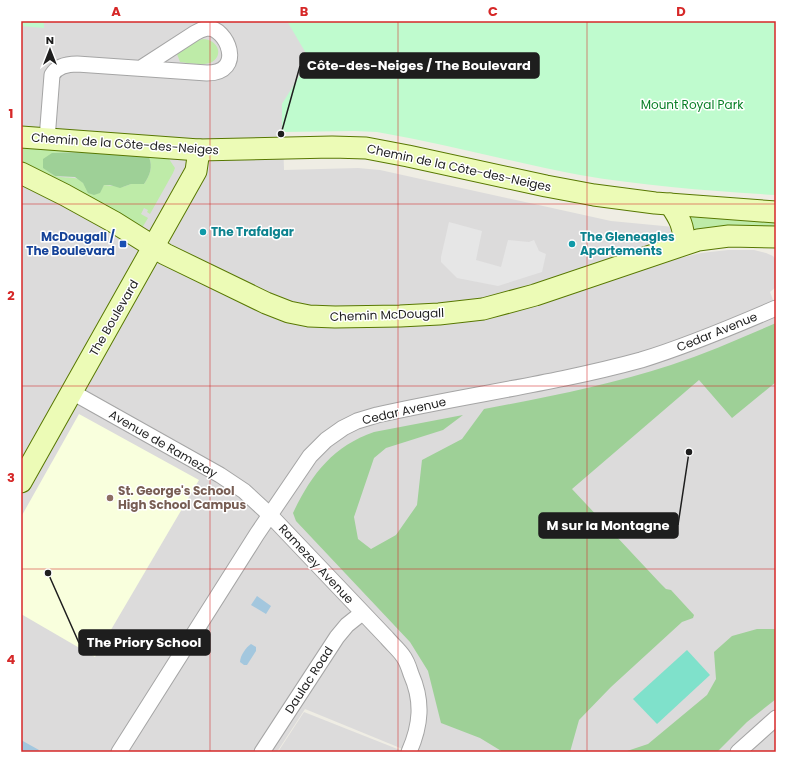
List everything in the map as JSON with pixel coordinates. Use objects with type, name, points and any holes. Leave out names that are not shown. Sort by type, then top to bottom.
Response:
[{"type":"main road","name":"Chemin de la Côte-des-Neiges","points":[[21,137],[199,150],[332,147],[366,148],[588,194],[670,204],[776,212]]},
{"type":"main road","name":"The Boulevard","points":[[21,482],[196,172],[199,150]]},
{"type":"main road","name":"Chemin McDougall","points":[[21,173],[64,194],[189,266],[278,309],[298,314],[335,317],[439,314],[483,309],[536,295],[684,244],[707,238],[729,236],[774,239]]},
{"type":"main road","points":[[670,204],[682,223],[684,244]]},
{"type":"street","points":[[47,139],[52,76],[54,71],[64,65],[70,64],[213,73],[221,70],[227,65],[230,50],[226,41],[216,32],[212,29],[205,29],[195,33],[141,68]]},
{"type":"street","name":"Cedar Avenue","points":[[119,752],[270,515],[306,462],[315,450],[338,432],[357,422],[393,411],[583,374],[640,360],[693,342],[776,308]]},
{"type":"street","name":"Avenue de Ramezay","points":[[72,392],[228,481],[250,496],[270,515]]},
{"type":"street","name":"Ramezey Avenue","points":[[270,515],[362,613]]},
{"type":"street","points":[[362,613],[404,657],[416,685],[420,709],[419,720],[409,752]]},
{"type":"street","name":"Daulac Road","points":[[262,752],[337,637],[347,625],[362,613]]},
{"type":"street","points":[[738,752],[776,718]]},
{"type":"shaded area","points":[[21,21],[294,21],[314,62],[282,104],[284,170],[358,168],[380,170],[611,221],[674,227],[680,258],[701,253],[728,250],[754,250],[773,256],[776,260],[776,287],[770,292],[776,308],[776,752],[410,752],[305,709],[277,752],[21,752]]},
{"type":"shaded area","points":[[449,222],[482,231],[476,260],[501,267],[508,240],[529,242],[534,240],[539,251],[546,254],[542,272],[498,286],[457,278],[441,262]]},
{"type":"shaded area","name":"St. George's School High School Campus","points":[[79,414],[199,480],[95,657],[21,614],[21,517]]},
{"type":"shaded area","points":[[304,712],[405,752],[278,752]]},
{"type":"green space","points":[[21,21],[44,21],[44,28],[21,26]]},
{"type":"green space","name":"Mount Royal Park","points":[[287,21],[776,21],[776,195],[677,188],[604,179],[377,132],[282,132],[282,104],[308,62],[307,55]]},
{"type":"green space","points":[[203,39],[212,41],[215,44],[218,51],[216,59],[206,64],[180,62],[177,54],[196,41]]},
{"type":"green space","points":[[21,146],[87,152],[52,153],[50,172],[58,177],[78,179],[85,186],[99,193],[104,185],[123,187],[131,184],[144,184],[150,171],[151,164],[149,157],[169,159],[175,168],[150,214],[147,212],[148,210],[144,208],[141,214],[148,218],[142,228],[21,163]]},
{"type":"green space","points":[[87,152],[149,157],[151,168],[144,184],[131,184],[120,188],[104,185],[100,193],[94,195],[88,193],[83,183],[75,177],[55,176],[43,168],[43,159],[52,153]]},
{"type":"green space","points":[[686,216],[776,221],[776,227],[727,226],[691,231]]},
{"type":"green space","points":[[776,323],[776,382],[732,418],[699,380],[572,489],[660,583],[666,589],[671,590],[694,615],[693,618],[682,622],[611,687],[579,720],[570,752],[503,752],[480,738],[441,723],[428,671],[410,642],[296,521],[293,513],[307,486],[316,474],[335,454],[359,438],[374,432],[463,415],[443,430],[386,448],[374,458],[354,517],[358,539],[371,549],[396,535],[417,505],[422,460],[462,439],[484,409],[625,379],[698,355]]},
{"type":"green space","points":[[757,629],[776,629],[776,699],[747,722],[717,752],[624,752],[648,744],[707,695],[716,679],[714,652],[732,636]]},
{"type":"green space","points":[[687,650],[710,675],[657,724],[633,699]]},
{"type":"water","points":[[257,596],[271,606],[266,614],[251,605]]},
{"type":"water","points":[[251,644],[256,647],[256,651],[247,665],[244,665],[240,662],[241,657],[245,649]]},
{"type":"water","points":[[21,740],[39,750],[38,752],[21,752]]},
{"type":"place","name":"Côte-des-Neiges / The Boulevard","points":[[281,134]]},
{"type":"place","name":"The Trafalgar","points":[[203,232]]},
{"type":"place","name":"McDougall / The Boulevard","points":[[123,244]]},
{"type":"place","name":"The Gleneagles Apartements","points":[[572,244]]},
{"type":"place","name":"M sur la Montagne","points":[[689,452]]},
{"type":"place","name":"St. George's School High School Campus","points":[[110,498]]},
{"type":"place","name":"The Priory School","points":[[48,573]]}]
